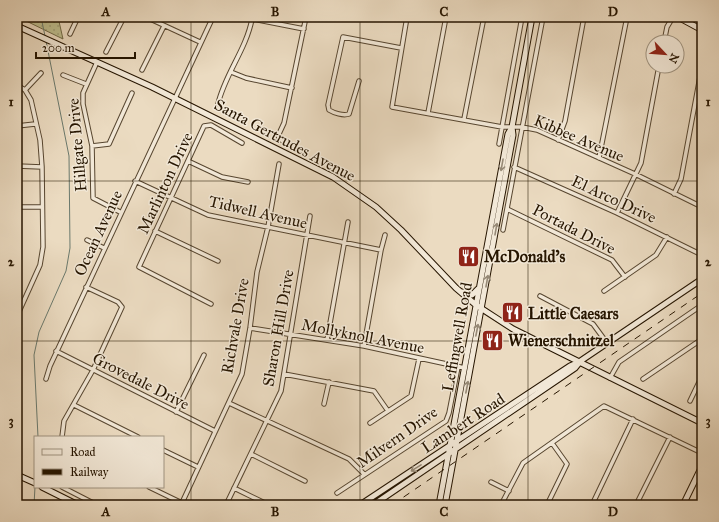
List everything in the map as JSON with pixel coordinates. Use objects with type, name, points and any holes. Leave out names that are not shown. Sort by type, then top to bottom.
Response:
[{"type":"main road","name":"Leffingwell Road","points":[[445,505],[482,309],[532,17]]},
{"type":"main road","points":[[678,17],[702,30]]},
{"type":"main road","name":"Santa Gertrudes Avenue","points":[[17,26],[174,98],[310,164],[340,181],[360,194],[400,230],[456,288],[482,309],[513,329],[702,422]]},
{"type":"main road","name":"Leffingwell Road","points":[[439,505],[508,134],[512,127]]},
{"type":"main road","name":"Lambert Road","points":[[360,505],[570,366],[579,362],[702,279]]},
{"type":"main road","points":[[456,288],[471,295],[476,293],[479,286]]},
{"type":"main road","name":"Lambert Road","points":[[373,505],[575,368],[579,362]]},
{"type":"main road","points":[[461,416],[462,428],[465,431],[469,432],[482,424]]},
{"type":"main road","points":[[425,470],[439,464],[446,466]]},
{"type":"main road","points":[[683,505],[700,474],[702,466]]},
{"type":"main road","points":[[17,474],[33,483]]},
{"type":"main road","points":[[44,488],[78,505]]},
{"type":"street","points":[[70,34],[78,17]]},
{"type":"street","points":[[106,52],[124,17]]},
{"type":"street","points":[[146,17],[200,42]]},
{"type":"street","name":"Ocean Avenue","points":[[46,379],[56,351],[120,212],[213,17]]},
{"type":"street","points":[[242,17],[304,29]]},
{"type":"street","points":[[297,148],[281,140],[278,136],[284,123],[306,17]]},
{"type":"street","points":[[359,81],[349,114],[346,115],[329,110],[328,105],[343,37],[402,48],[407,17]]},
{"type":"street","points":[[428,113],[446,17]]},
{"type":"street","points":[[464,119],[484,17]]},
{"type":"street","points":[[499,144],[522,17]]},
{"type":"street","points":[[503,230],[543,17]]},
{"type":"street","points":[[558,140],[565,121],[584,17]]},
{"type":"street","points":[[599,158],[627,17]]},
{"type":"street","points":[[666,34],[667,27],[673,17]]},
{"type":"street","points":[[218,104],[248,36],[252,19]]},
{"type":"street","points":[[142,70],[164,26]]},
{"type":"street","name":"Kibbee Avenue","points":[[402,48],[392,106],[502,126],[522,127],[537,130],[588,155],[599,158],[635,174],[702,207]]},
{"type":"street","name":"Hillgate Drive","points":[[97,62],[83,93],[83,104],[92,146],[94,198],[120,212]]},
{"type":"street","points":[[674,194],[681,179],[702,66]]},
{"type":"street","points":[[232,72],[246,78],[292,88]]},
{"type":"street","points":[[25,90],[41,73]]},
{"type":"street","points":[[617,213],[641,163],[658,74]]},
{"type":"street","points":[[63,75],[86,84]]},
{"type":"street","points":[[17,85],[25,90],[31,100],[35,124],[40,140],[42,167],[43,247],[40,265],[17,316]]},
{"type":"street","points":[[92,146],[110,144],[132,93]]},
{"type":"street","points":[[17,126],[35,124]]},
{"type":"street","name":"Marlinton Drive","points":[[212,304],[139,267],[204,127],[207,124],[238,139],[242,143]]},
{"type":"street","points":[[188,161],[222,177],[248,182]]},
{"type":"street","name":"Richvale Drive","points":[[181,504],[242,374],[250,328],[257,272],[268,227],[279,164]]},
{"type":"street","points":[[17,166],[42,167]]},
{"type":"street","name":"El Arco Drive","points":[[514,167],[617,213],[702,254]]},
{"type":"street","name":"Tidwell Avenue","points":[[135,181],[208,215],[381,250]]},
{"type":"street","points":[[17,207],[42,207]]},
{"type":"street","name":"Portada Drive","points":[[507,209],[612,260],[625,277]]},
{"type":"street","name":"Sharon Hill Drive","points":[[226,505],[281,391],[305,235],[310,216]]},
{"type":"street","points":[[327,340],[348,222]]},
{"type":"street","points":[[155,231],[218,261]]},
{"type":"street","points":[[364,346],[385,235]]},
{"type":"street","points":[[604,291],[660,252],[667,237]]},
{"type":"street","points":[[87,240],[104,248]]},
{"type":"street","points":[[62,436],[64,422],[93,370],[122,307],[118,302],[86,287]]},
{"type":"street","points":[[540,296],[593,324],[607,343]]},
{"type":"street","points":[[610,378],[619,362],[702,305]]},
{"type":"street","name":"Mollyknoll Avenue","points":[[250,328],[364,346],[470,370]]},
{"type":"street","points":[[644,379],[700,340],[702,345]]},
{"type":"street","name":"Grovedale Drive","points":[[56,351],[215,432]]},
{"type":"street","points":[[176,412],[204,355]]},
{"type":"street","points":[[370,423],[412,396],[419,359]]},
{"type":"street","name":"Milvern Drive","points":[[337,493],[446,421],[458,367]]},
{"type":"street","points":[[284,374],[374,391],[388,411]]},
{"type":"street","points":[[690,401],[702,376]]},
{"type":"street","points":[[324,404],[329,382]]},
{"type":"street","points":[[229,403],[349,459],[364,474]]},
{"type":"street","points":[[74,405],[136,436]]},
{"type":"street","points":[[502,505],[523,463],[604,406],[702,453]]},
{"type":"street","points":[[592,505],[633,419]]},
{"type":"street","points":[[636,505],[670,437]]},
{"type":"street","points":[[547,505],[566,464],[552,443]]},
{"type":"street","points":[[164,451],[198,468]]},
{"type":"street","points":[[251,454],[305,481]]},
{"type":"street","points":[[491,482],[509,491]]},
{"type":"street","points":[[64,488],[97,505]]},
{"type":"street","points":[[151,488],[181,504]]},
{"type":"street","points":[[234,488],[270,505]]},
{"type":"street","points":[[451,505],[452,503],[456,505]]},
{"type":"green space","points":[[18,17],[58,17],[63,39]]},
{"type":"waterway","points":[[41,17],[45,36]]},
{"type":"waterway","points":[[38,436],[34,355],[39,332],[66,271],[70,248],[69,156],[46,41]]},
{"type":"waterway","points":[[34,505],[35,488]]},
{"type":"railway","points":[[392,505],[702,293]]},
{"type":"place","name":"McDonald's","points":[[469,256]]},
{"type":"place","name":"Little Caesars","points":[[513,313]]},
{"type":"place","name":"Wienerschnitzel","points":[[493,340]]}]
